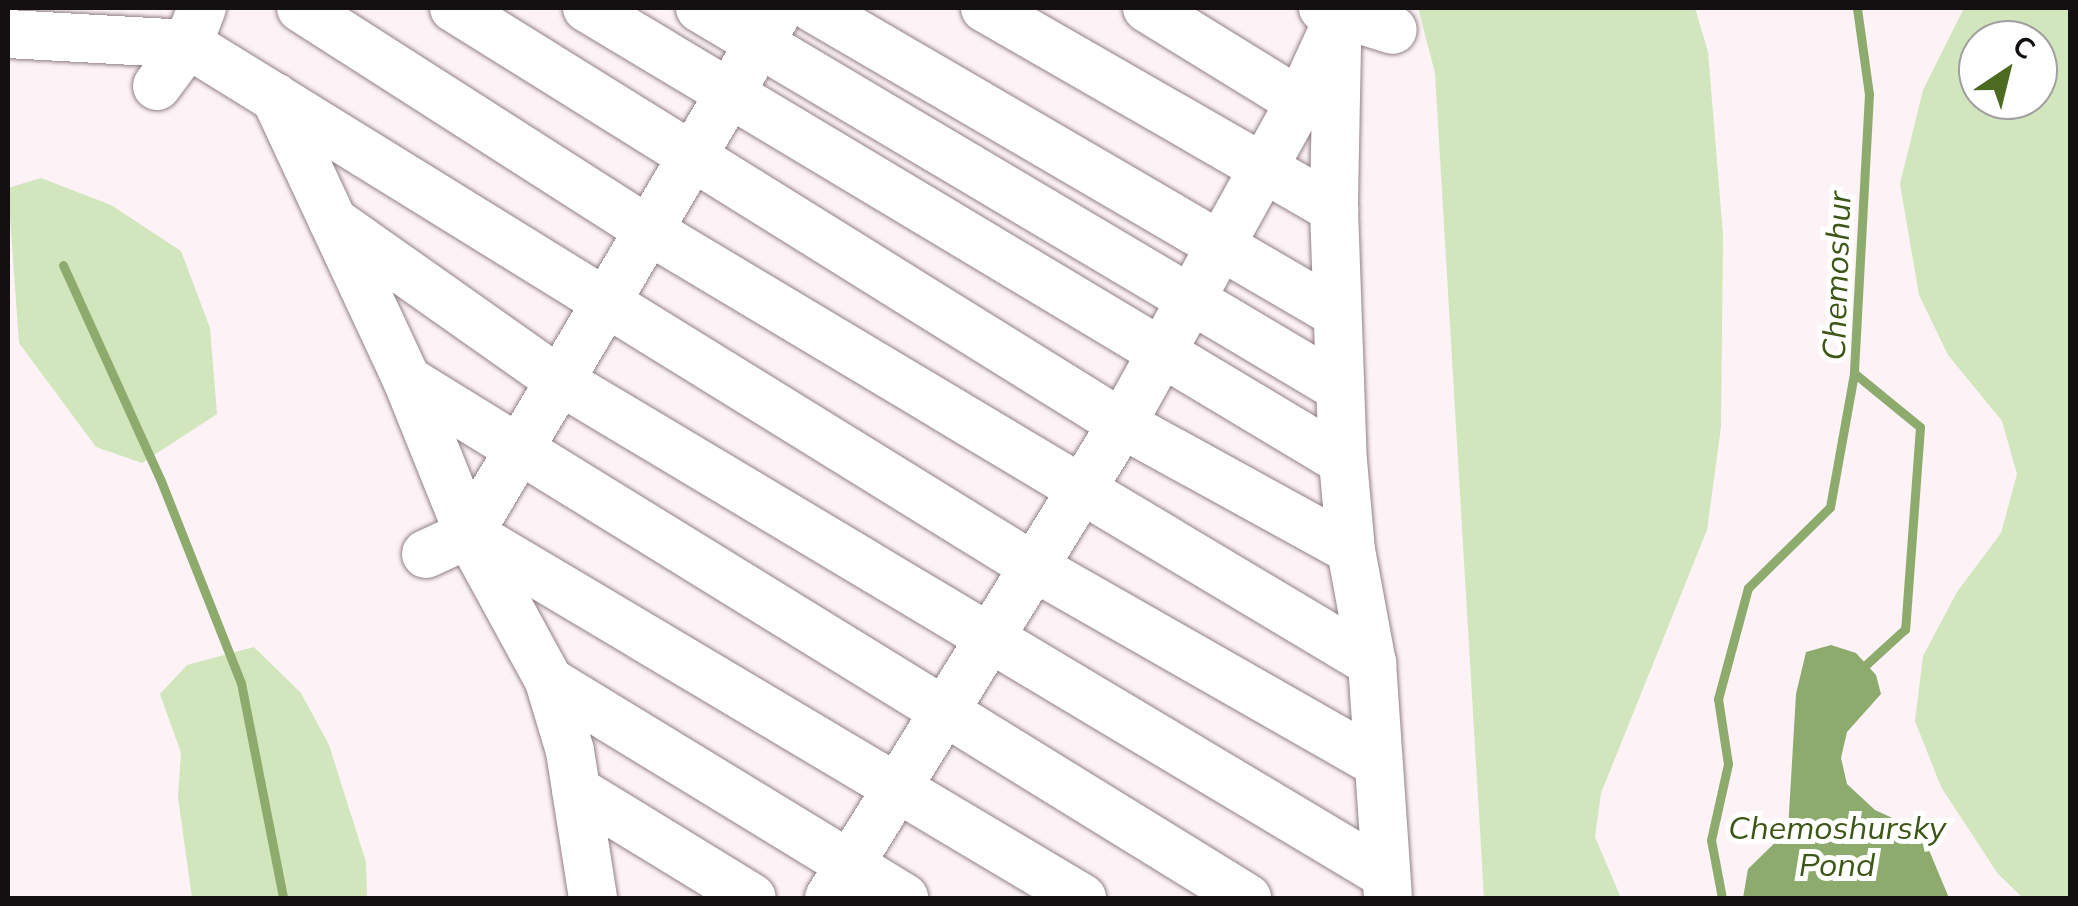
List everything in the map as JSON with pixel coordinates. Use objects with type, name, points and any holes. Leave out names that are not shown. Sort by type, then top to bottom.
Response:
[{"type":"lane","points":[[8,8],[60,37]]},
{"type":"lane","points":[[301,8],[648,230],[1080,492],[1372,663]]},
{"type":"lane","points":[[454,8],[1122,424],[1351,550]]},
{"type":"lane","points":[[586,8],[1344,462]]},
{"type":"lane","points":[[700,8],[769,25],[1186,299],[1340,388]]},
{"type":"lane","points":[[813,8],[1336,313]]},
{"type":"lane","points":[[985,8],[1334,209]]},
{"type":"lane","points":[[1147,8],[1316,102]]},
{"type":"lane","points":[[1386,886],[1372,663],[1351,550],[1344,462],[1334,209],[1316,102],[1331,12],[1393,30]]},
{"type":"lane","points":[[8,34],[60,37],[198,17]]},
{"type":"lane","points":[[157,86],[198,17]]},
{"type":"lane","points":[[198,17],[275,97],[1034,566],[1377,763]]},
{"type":"lane","points":[[426,554],[470,534],[648,230],[696,156],[728,92],[769,25]]},
{"type":"lane","points":[[275,97],[407,380],[470,534],[549,681],[576,790],[594,898]]},
{"type":"lane","points":[[839,883],[1122,424],[1216,246],[1263,170],[1316,102]]},
{"type":"lane","points":[[333,222],[560,381],[991,637],[1386,886]]},
{"type":"lane","points":[[407,380],[1246,898]]},
{"type":"lane","points":[[470,534],[1082,898]]},
{"type":"lane","points":[[549,681],[839,883],[904,898]]},
{"type":"lane","points":[[576,790],[752,898]]},
{"type":"shaded area","points":[[1418,8],[1695,8],[1708,52],[1723,235],[1721,427],[1707,530],[1601,793],[1595,837],[1621,898],[1484,898],[1435,73]]},
{"type":"shaded area","points":[[1964,8],[2070,8],[2070,898],[2023,898],[1998,874],[1941,787],[1915,721],[1923,656],[1957,592],[2001,533],[2017,474],[2002,421],[1948,355],[1919,295],[1900,184],[1923,90],[1958,20]]},
{"type":"shaded area","points":[[41,178],[111,205],[181,251],[210,328],[217,414],[142,463],[96,447],[19,343],[8,188]]},
{"type":"shaded area","points":[[254,647],[301,693],[329,745],[366,862],[367,898],[192,898],[178,797],[181,753],[160,694],[187,665]]},
{"type":"water","name":"Chemoshursky Pond","points":[[1831,645],[1856,653],[1876,675],[1881,694],[1847,732],[1841,758],[1847,784],[1875,810],[1921,831],[1949,898],[1743,898],[1748,869],[1788,830],[1796,694],[1806,652]]},
{"type":"waterway","name":"Chemoshur","points":[[1857,8],[1869,94],[1854,373],[1920,427],[1905,629],[1859,671]]},
{"type":"waterway","points":[[63,265],[161,481],[241,683],[283,898]]},
{"type":"waterway","points":[[1722,898],[1711,840],[1728,764],[1718,699],[1748,588],[1830,507],[1854,373]]}]
